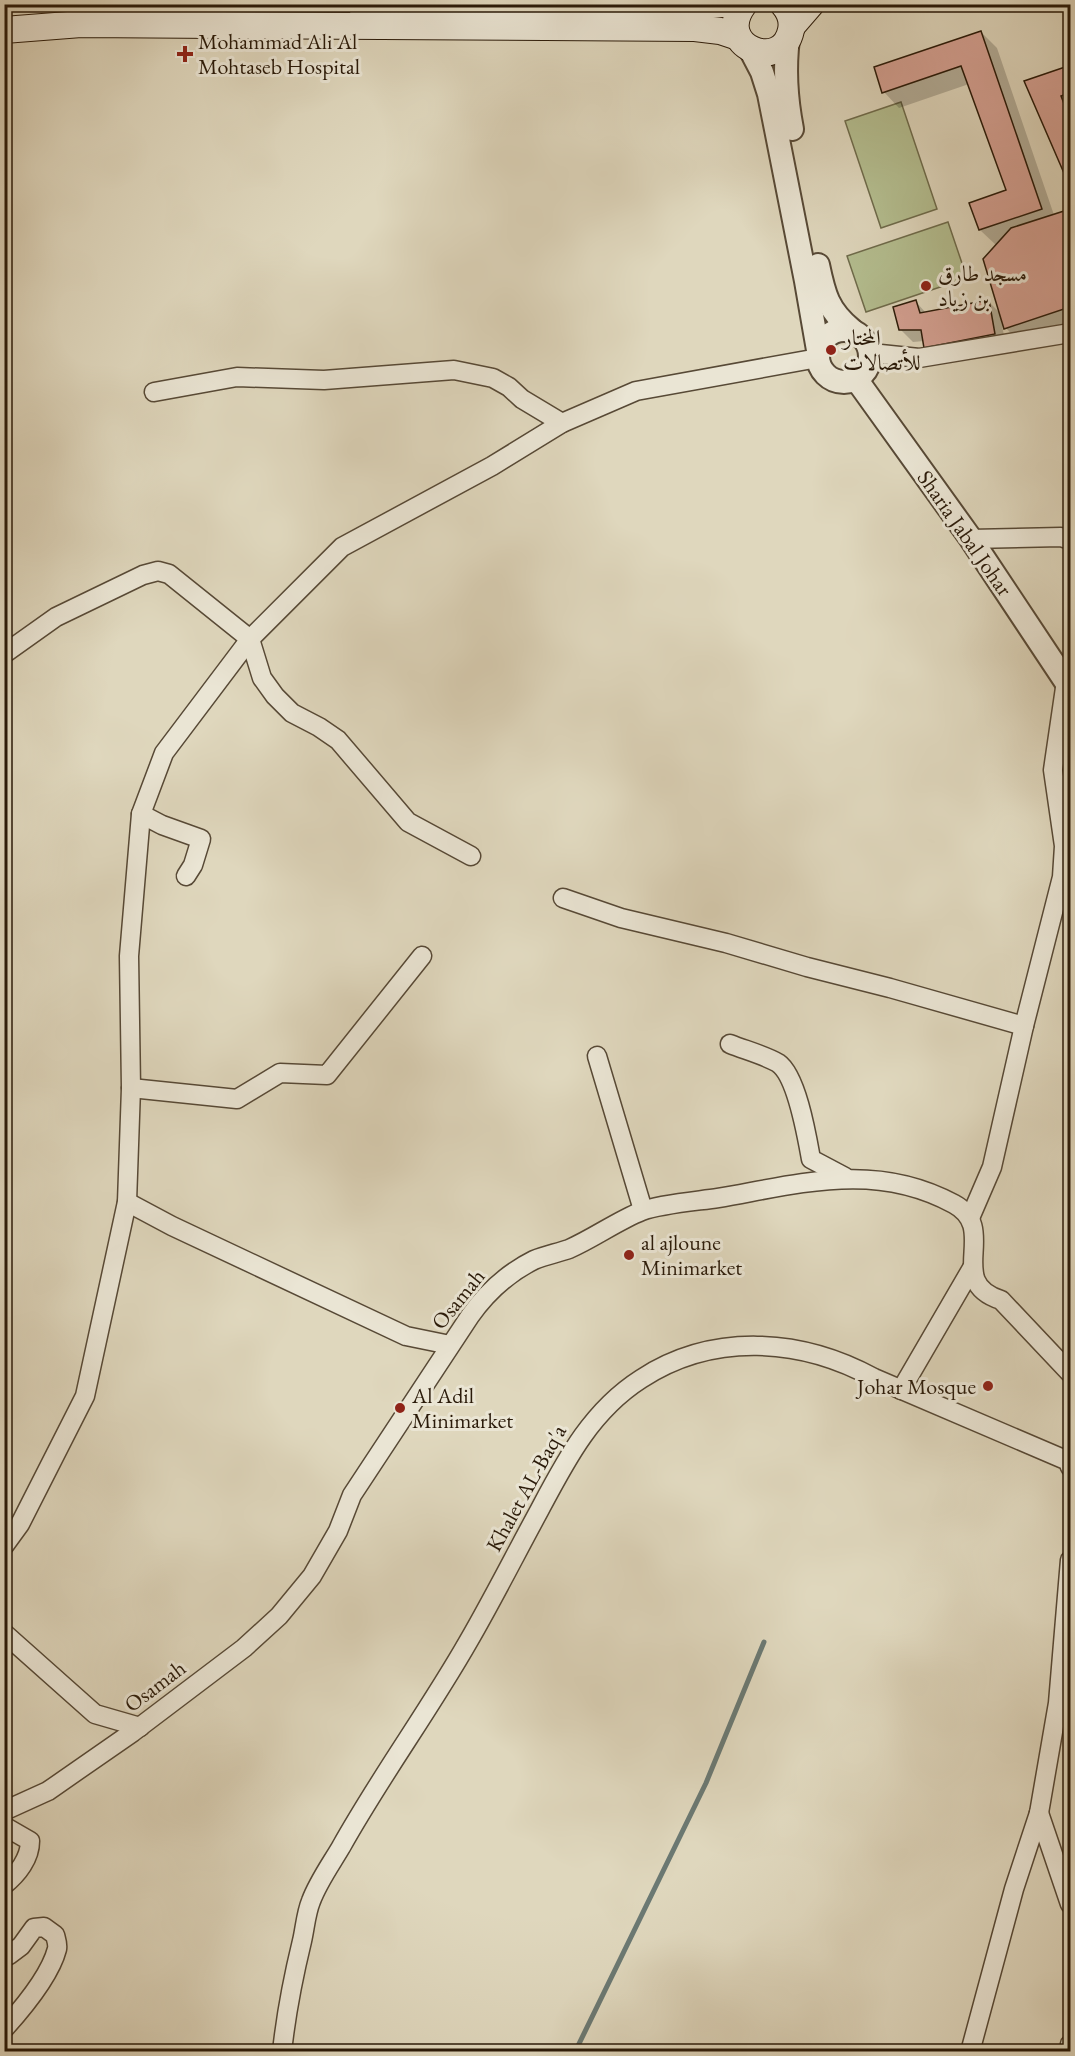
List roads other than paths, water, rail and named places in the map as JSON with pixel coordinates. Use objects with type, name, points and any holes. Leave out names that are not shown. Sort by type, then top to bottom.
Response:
[{"type":"main road","points":[[4,30],[81,24],[723,4]]},
{"type":"main road","points":[[744,4],[736,19],[744,43]]},
{"type":"main road","points":[[4,15],[84,8],[431,14],[695,28],[720,31],[767,53],[777,50],[788,23],[811,4]]},
{"type":"street","points":[[744,43],[762,72],[769,94],[823,372],[835,381],[849,382],[856,379],[867,368],[871,353],[865,339],[839,320],[831,310],[821,279],[786,102],[784,68],[788,23]]},
{"type":"street","points":[[818,354],[821,343],[831,333],[845,329],[852,330]]},
{"type":"street","points":[[871,353],[919,358],[1071,333]]},
{"type":"street","points":[[4,1546],[20,1524],[85,1396],[127,1202],[131,1088],[129,956],[141,814],[164,753],[250,639],[342,547],[492,466],[562,423],[636,391],[818,354]]},
{"type":"street","points":[[154,392],[237,377],[324,380],[454,370],[493,378],[562,423]]},
{"type":"street","name":"Sharia Jabal Johar","points":[[856,379],[971,539],[1068,684]]},
{"type":"street","points":[[971,539],[1061,537],[1071,540]]},
{"type":"street","points":[[4,654],[56,617],[143,575],[164,572],[174,576],[250,639],[262,678],[282,705],[338,740],[408,822],[471,856]]},
{"type":"street","points":[[901,1390],[972,1268],[975,1240],[970,1218],[992,1167],[1024,1026],[1062,877],[1063,838],[1053,770],[1068,684]]},
{"type":"street","points":[[141,814],[162,825],[201,839],[193,865],[186,876]]},
{"type":"street","points":[[563,898],[621,918],[726,943],[1024,1026]]},
{"type":"street","points":[[131,1088],[237,1100],[280,1073],[327,1075],[422,956]]},
{"type":"street","points":[[730,1044],[780,1064],[794,1089],[805,1122],[811,1159],[846,1178]]},
{"type":"street","points":[[597,1056],[643,1210]]},
{"type":"street","name":"Osamah","points":[[4,1811],[48,1791],[140,1727],[244,1648],[297,1597],[326,1554],[352,1495],[478,1305],[504,1279],[535,1260],[568,1249],[643,1210],[804,1182],[846,1178],[916,1188],[954,1204],[970,1218]]},
{"type":"street","points":[[127,1202],[172,1226],[406,1336],[450,1345]]},
{"type":"street","points":[[972,1268],[980,1286],[990,1295],[1001,1300],[1071,1373]]},
{"type":"street","name":"Khalet AL-Baq'a","points":[[282,2052],[287,2004],[311,1901],[365,1804],[468,1643],[567,1458],[593,1420],[624,1391],[660,1368],[700,1353],[742,1346],[783,1347],[826,1356],[1068,1461],[1071,1467]]},
{"type":"street","points":[[970,2052],[1014,1889],[1039,1813],[1058,1703],[1071,1560]]},
{"type":"street","points":[[4,1633],[95,1714],[140,1727]]},
{"type":"street","points":[[1039,1813],[1071,1904]]},
{"type":"street","points":[[4,1826],[30,1841],[30,1852],[13,1878],[4,1885]]},
{"type":"street","points":[[4,1952],[9,1955],[21,1946],[34,1928],[44,1927],[55,1935],[58,1946],[47,1970],[18,2014],[4,2029]]},
{"type":"street","points":[[1069,2052],[1071,2044]]},
{"type":"waterway","points":[[575,2052],[706,1783],[764,1642]]},
{"type":"place","name":"Mohammad Ali Al Mohtaseb Hospital","points":[[185,54]]},
{"type":"place","name":"مسجد طارق بن زياد","points":[[926,286]]},
{"type":"place","name":"المختار للأتصالات","points":[[831,350]]},
{"type":"place","name":"al ajloune Minimarket","points":[[629,1255]]},
{"type":"place","name":"Johar Mosque","points":[[988,1386]]},
{"type":"place","name":"Al Adil Minimarket","points":[[400,1408]]}]
